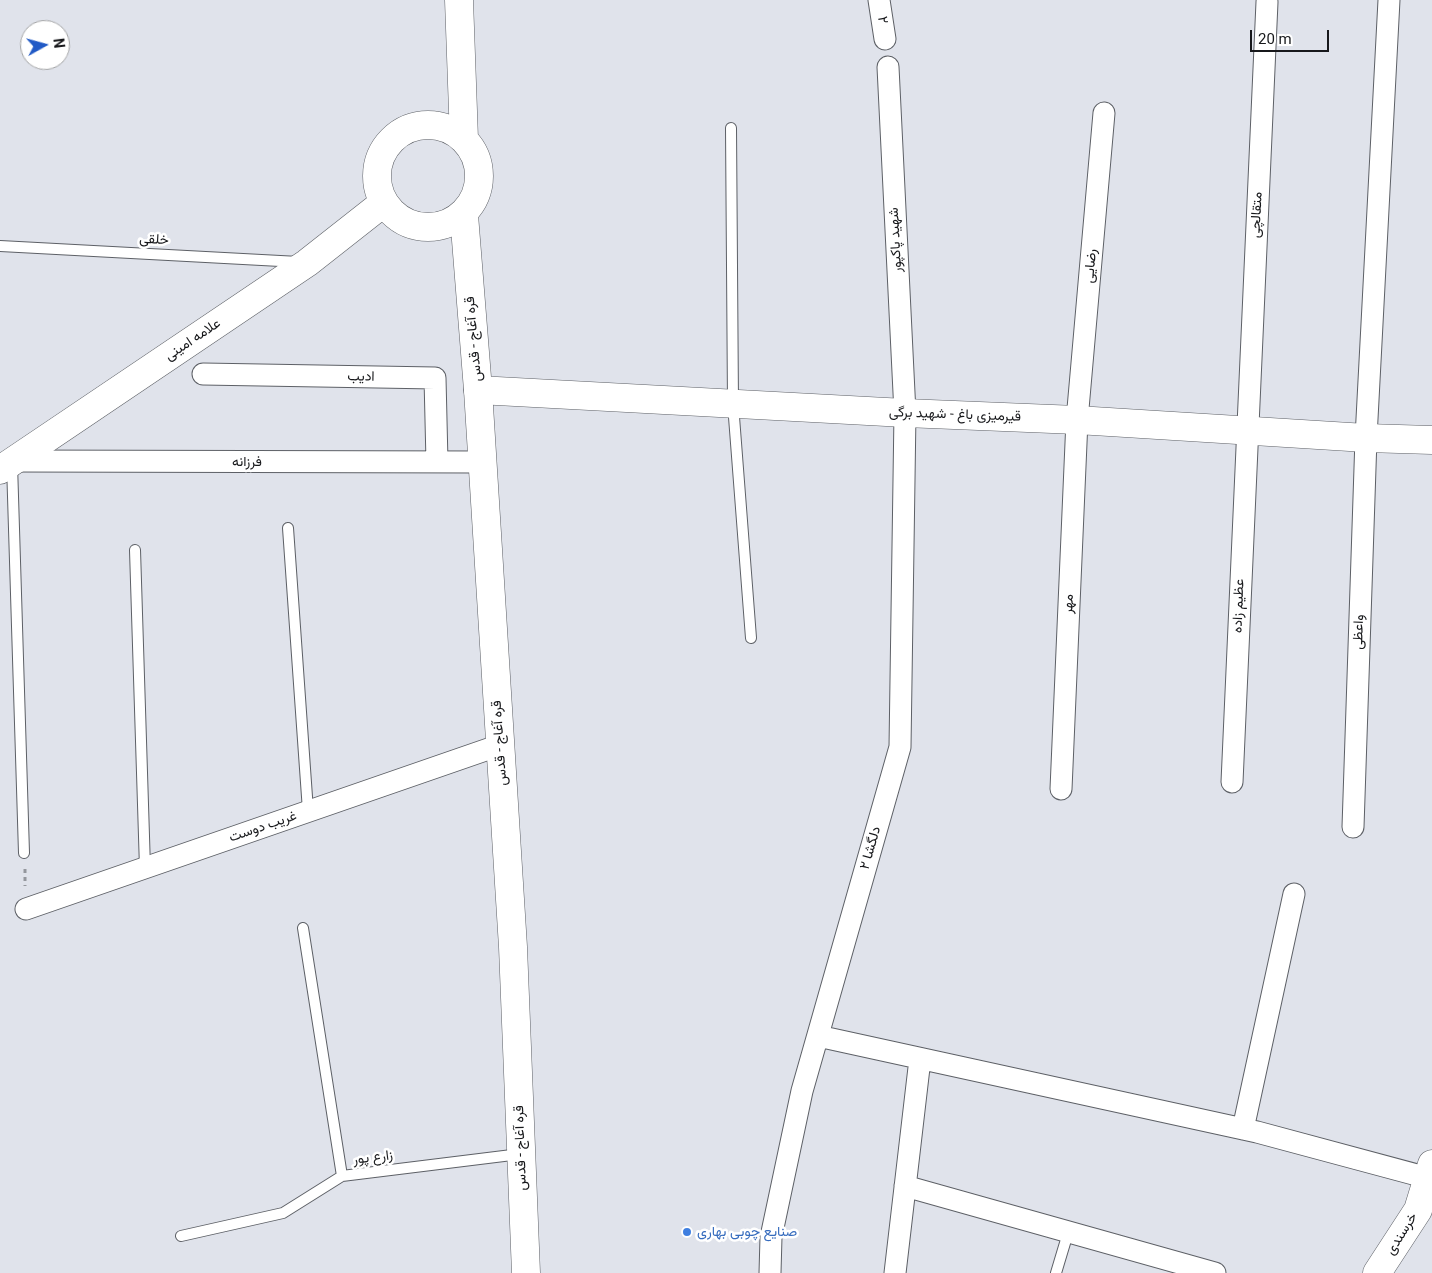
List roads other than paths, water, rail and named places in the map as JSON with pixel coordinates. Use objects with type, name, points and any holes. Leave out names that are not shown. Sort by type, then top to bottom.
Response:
[{"type":"main road","points":[[460,0],[464,139],[478,163],[478,190],[464,214],[437,229],[406,225],[382,204],[375,174],[386,144],[410,126],[439,125],[464,139]]},
{"type":"main road","name":"علامه امینی","points":[[6,466],[307,263],[382,204]]},
{"type":"main road","name":"قره آغاج - قدس","points":[[464,214],[483,462],[513,947],[526,1273]]},
{"type":"main road","name":"قیرمیزی باغ - شهید برگی","points":[[478,390],[1432,440]]},
{"type":"main road","name":"خرسندی","points":[[1377,1273],[1418,1210],[1431,1174]]},
{"type":"street","name":"۲","points":[[879,0],[885,39]]},
{"type":"street","name":"واعظی","points":[[1353,827],[1366,438],[1389,0]]},
{"type":"street","name":"متقالچی","points":[[1247,430],[1267,2]]},
{"type":"street","name":"شهید پاکپور","points":[[888,67],[905,413]]},
{"type":"street","name":"رضایی","points":[[1078,420],[1104,113]]},
{"type":"street","name":"ادیب","points":[[204,374],[435,378],[437,462]]},
{"type":"street","name":"دلگشا ۲","points":[[770,1273],[771,1236],[802,1091],[900,747],[905,413]]},
{"type":"street","name":"مهر","points":[[1061,789],[1078,420]]},
{"type":"street","name":"عظیم زاده","points":[[1232,782],[1247,430]]},
{"type":"street","name":"فرزانه","points":[[6,466],[483,462]]},
{"type":"street","name":"غریب دوست","points":[[26,909],[500,745]]},
{"type":"street","points":[[1243,1129],[1294,894]]},
{"type":"street","points":[[818,1036],[1243,1129],[1431,1174]]},
{"type":"street","points":[[895,1273],[920,1059]]},
{"type":"street","points":[[905,1186],[1215,1273]]},
{"type":"lane","points":[[731,128],[733,404],[751,638]]},
{"type":"lane","name":"خلقی","points":[[0,246],[307,263]]},
{"type":"lane","points":[[6,466],[24,853]]},
{"type":"lane","points":[[288,528],[308,811]]},
{"type":"lane","points":[[135,550],[145,868]]},
{"type":"lane","points":[[303,928],[342,1176]]},
{"type":"lane","name":"زارع پور","points":[[181,1236],[283,1213],[342,1176],[521,1154]]},
{"type":"lane","points":[[1056,1273],[1068,1233]]},
{"type":"place","name":"صنایع چوبی بهاری","points":[[687,1232]]}]
